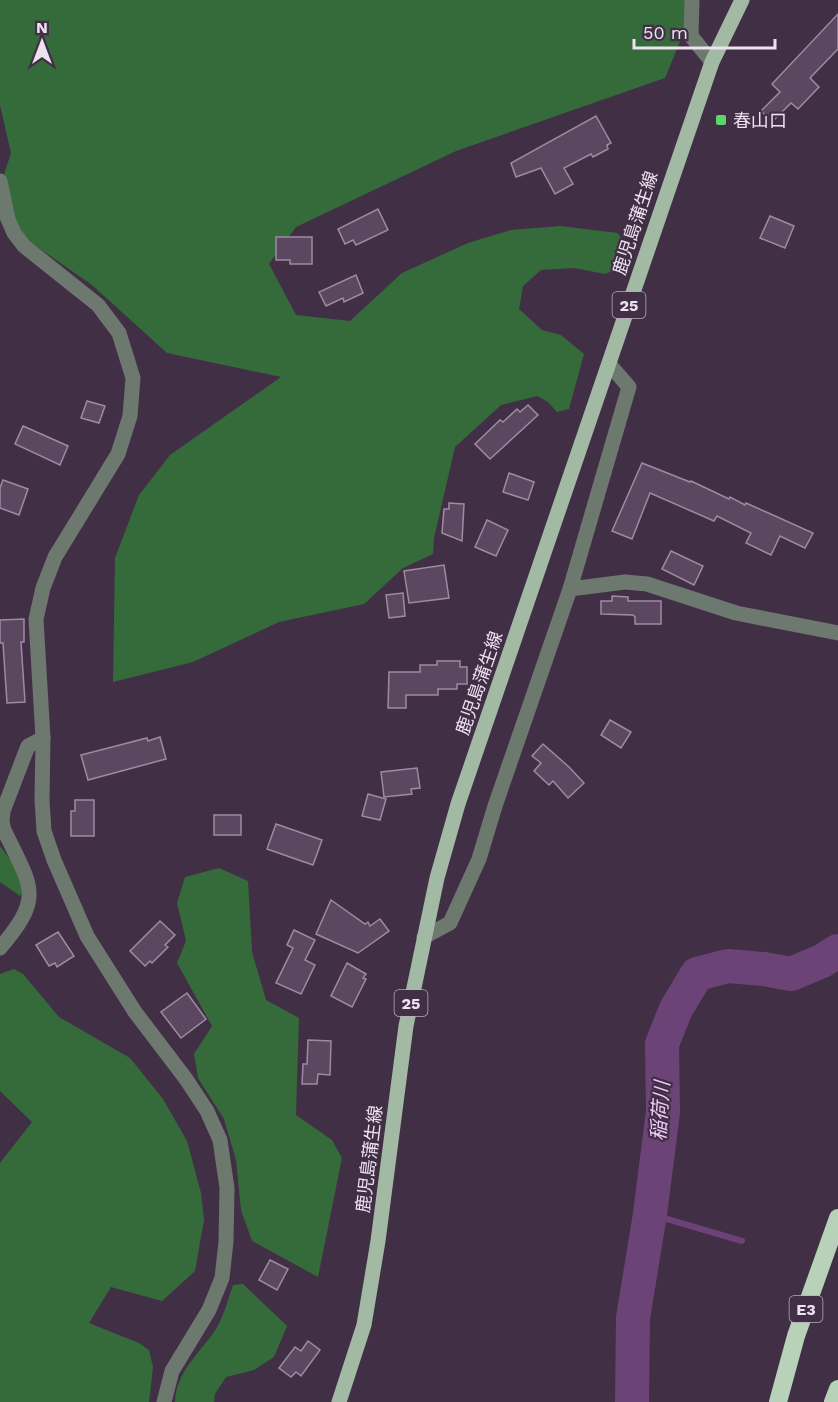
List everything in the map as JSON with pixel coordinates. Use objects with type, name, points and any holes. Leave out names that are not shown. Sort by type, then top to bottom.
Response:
[{"type":"highway","name":"E3","points":[[778,1402],[796,1336],[838,1218]]},
{"type":"highway","points":[[833,1402],[838,1389]]},
{"type":"main road","name":"鹿児島蒲生線","points":[[339,1402],[364,1325],[378,1240],[406,1026],[437,878],[458,804],[712,62],[742,0]]},
{"type":"street","points":[[692,0],[691,36],[712,62]]},
{"type":"street","points":[[0,181],[8,219],[14,232],[24,246],[98,305],[120,333],[133,378],[130,416],[118,454],[60,547],[43,588],[36,619],[43,738],[44,831],[54,860],[87,936],[135,1012],[186,1079],[207,1111],[220,1140],[227,1188],[226,1242],[222,1278],[209,1310],[172,1371],[164,1402]]},
{"type":"street","points":[[424,937],[450,923],[479,859],[570,589],[629,387],[609,364]]},
{"type":"street","points":[[570,589],[625,582],[647,584],[736,613],[838,633]]},
{"type":"street","points":[[0,948],[23,919],[30,900],[30,886],[27,877],[4,830],[3,811],[28,746],[43,738]]},
{"type":"green space","points":[[0,0],[697,0],[665,78],[456,151],[296,227],[269,264],[296,315],[350,321],[402,273],[468,243],[511,230],[560,226],[618,233],[623,242],[618,269],[605,274],[574,268],[541,270],[523,286],[519,309],[542,330],[561,335],[584,354],[569,409],[557,412],[548,402],[537,396],[501,405],[455,447],[434,538],[433,554],[403,568],[364,604],[279,622],[193,662],[113,682],[115,558],[139,495],[170,455],[281,377],[167,353],[92,285],[0,221],[0,187],[11,153],[0,105]]},
{"type":"green space","points":[[0,846],[19,871],[22,893],[20,896],[0,882]]},
{"type":"green space","points":[[219,868],[248,881],[252,952],[266,1000],[299,1018],[296,1115],[332,1140],[342,1158],[318,1277],[252,1241],[241,1210],[236,1160],[224,1119],[198,1078],[194,1054],[212,1026],[177,963],[186,941],[177,903],[185,877]]},
{"type":"green space","points":[[14,969],[23,974],[59,1017],[130,1058],[163,1099],[187,1141],[201,1193],[204,1220],[195,1271],[162,1301],[111,1287],[89,1323],[139,1343],[149,1350],[153,1367],[149,1402],[0,1402],[0,1163],[32,1122],[0,1091],[0,974]]},
{"type":"green space","points":[[243,1284],[287,1326],[274,1357],[254,1370],[226,1377],[215,1394],[214,1402],[175,1402],[176,1391],[184,1371],[219,1324],[233,1285]]},
{"type":"building","points":[[838,14],[838,49],[810,78],[819,87],[798,109],[791,103],[772,122],[761,111],[780,92],[772,84]]},
{"type":"building","points":[[596,116],[611,143],[607,145],[608,149],[593,157],[591,154],[564,168],[573,184],[555,194],[541,168],[516,177],[511,163]]},
{"type":"building","points":[[378,209],[388,230],[356,245],[353,240],[345,244],[338,229]]},
{"type":"building","points":[[770,216],[794,226],[785,248],[760,238]]},
{"type":"building","points":[[276,237],[312,237],[312,264],[290,264],[290,260],[276,260]]},
{"type":"building","points":[[356,275],[363,293],[344,302],[343,298],[326,306],[319,292]]},
{"type":"building","points":[[87,401],[105,406],[99,423],[81,418]]},
{"type":"building","points":[[528,405],[538,415],[490,459],[475,444],[500,420],[503,422],[517,409],[520,412]]},
{"type":"building","points":[[23,426],[68,446],[60,465],[15,444]]},
{"type":"building","points":[[642,463],[691,481],[729,499],[730,497],[745,505],[746,503],[813,533],[805,548],[780,536],[771,555],[746,543],[751,533],[717,516],[714,521],[650,493],[632,539],[612,531]]},
{"type":"building","points":[[509,473],[534,482],[528,500],[503,492]]},
{"type":"building","points":[[3,480],[28,489],[19,515],[0,508],[0,488]]},
{"type":"building","points":[[449,503],[464,504],[462,541],[442,533],[444,509],[449,509]]},
{"type":"building","points":[[487,520],[508,530],[496,556],[475,547]]},
{"type":"building","points":[[671,551],[703,566],[694,585],[662,569]]},
{"type":"building","points":[[444,565],[449,598],[409,603],[404,571]]},
{"type":"building","points":[[403,593],[405,616],[389,618],[386,595]]},
{"type":"building","points":[[612,596],[628,597],[628,601],[661,601],[661,624],[635,624],[633,615],[601,614],[601,601],[612,601]]},
{"type":"building","points":[[24,619],[24,642],[21,642],[25,702],[7,703],[3,643],[0,643],[0,620]]},
{"type":"building","points":[[437,661],[460,661],[460,667],[467,667],[467,684],[457,684],[457,689],[438,689],[438,695],[406,695],[406,708],[388,708],[389,672],[420,672],[420,665],[437,665]]},
{"type":"building","points":[[610,720],[631,732],[621,748],[601,735]]},
{"type":"building","points":[[160,737],[166,759],[88,780],[81,755],[147,738],[148,741]]},
{"type":"building","points":[[543,744],[584,783],[568,798],[553,781],[549,785],[534,771],[541,763],[532,756]]},
{"type":"building","points":[[417,768],[420,788],[411,789],[412,794],[384,797],[381,772]]},
{"type":"building","points":[[368,794],[386,799],[380,820],[362,816]]},
{"type":"building","points":[[75,800],[94,800],[94,836],[71,836],[71,811],[75,811]]},
{"type":"building","points":[[214,815],[241,815],[241,835],[214,835]]},
{"type":"building","points":[[276,824],[322,840],[313,865],[267,849]]},
{"type":"building","points":[[331,900],[365,924],[368,922],[370,926],[380,919],[389,931],[358,953],[316,934]]},
{"type":"building","points":[[160,921],[175,935],[165,945],[168,947],[152,963],[150,961],[145,966],[130,951]]},
{"type":"building","points":[[294,930],[315,940],[305,960],[315,965],[301,994],[276,983],[293,948],[287,945]]},
{"type":"building","points":[[58,932],[74,956],[57,967],[55,963],[49,966],[36,945]]},
{"type":"building","points":[[347,963],[366,974],[363,978],[366,979],[352,1007],[331,996]]},
{"type":"building","points":[[187,993],[206,1019],[181,1038],[161,1012]]},
{"type":"building","points":[[308,1040],[331,1041],[330,1075],[318,1074],[317,1084],[302,1084],[303,1064],[307,1064]]},
{"type":"building","points":[[270,1260],[288,1269],[277,1290],[259,1280]]},
{"type":"building","points":[[308,1341],[320,1350],[301,1376],[296,1372],[291,1377],[279,1368],[295,1347],[301,1351]]},
{"type":"waterway","name":"稲荷川","points":[[632,1402],[633,1318],[650,1214],[663,1112],[662,1044],[676,1009],[697,974],[728,966],[791,974],[822,961],[838,951]]},
{"type":"waterway","points":[[650,1214],[742,1241]]},
{"type":"place","name":"春山口","points":[[721,120]]}]
